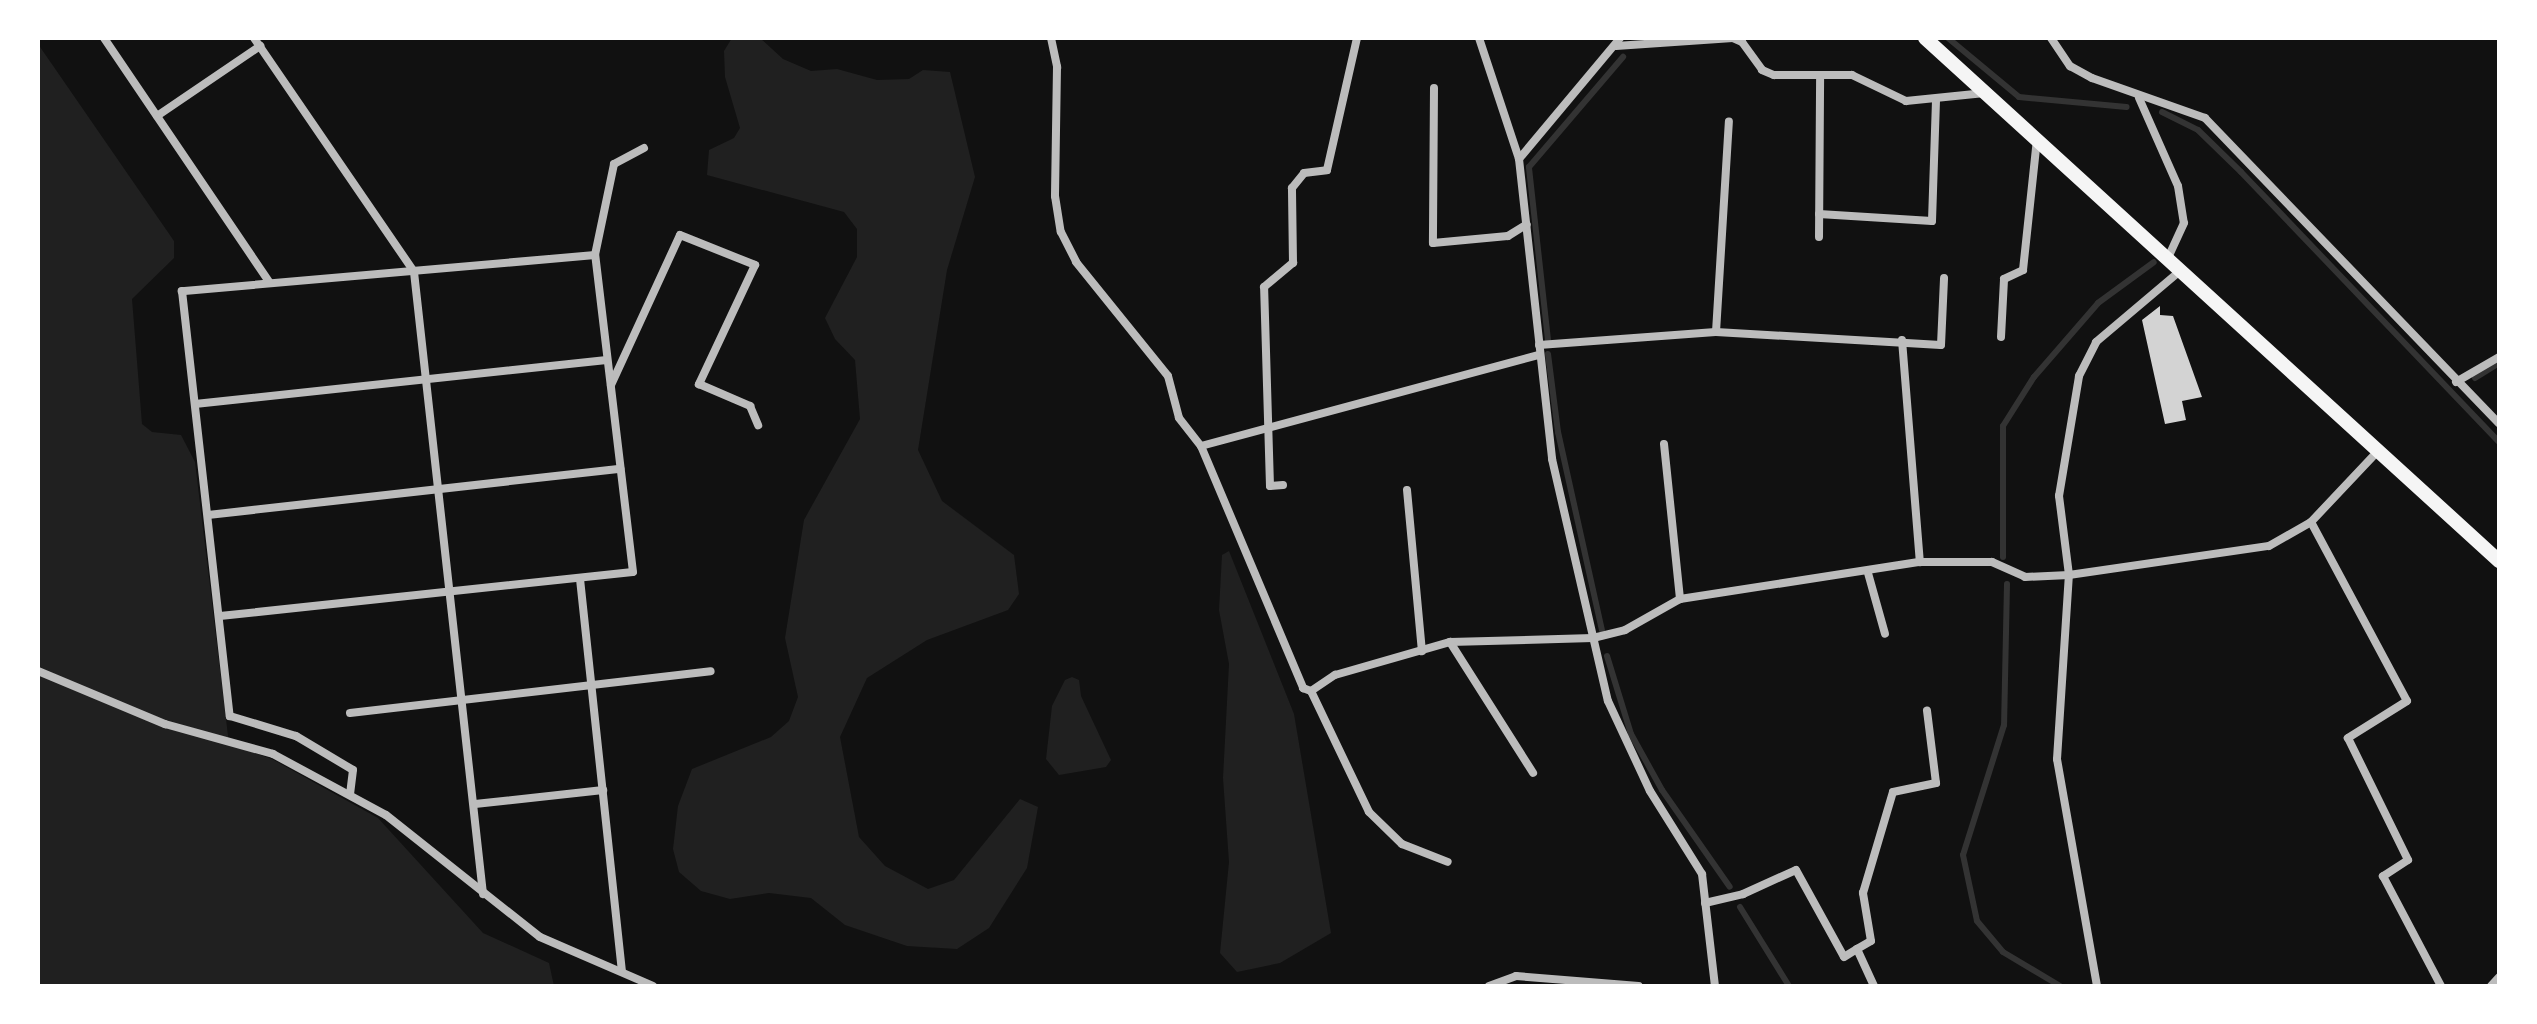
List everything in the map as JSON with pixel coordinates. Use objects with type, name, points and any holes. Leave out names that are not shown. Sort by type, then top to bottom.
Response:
[{"type":"main road","points":[[1925,38],[2499,561]]},
{"type":"street","points":[[104,38],[269,282]]},
{"type":"street","points":[[1051,38],[1057,67],[1055,196],[1061,232],[1076,262],[1168,376],[1179,418],[1201,446],[1303,688],[1311,691],[1369,812],[1402,844],[1448,862]]},
{"type":"street","points":[[1283,485],[1270,486],[1264,287],[1293,263],[1292,188],[1304,173],[1327,170],[1357,38]]},
{"type":"street","points":[[1479,38],[1519,159],[1552,459],[1608,701],[1650,791],[1695,856],[1705,903],[1715,986]]},
{"type":"street","points":[[2051,38],[2070,66],[2139,98],[2172,103],[2205,118],[2499,424]]},
{"type":"street","points":[[1519,159],[1618,42],[1738,39],[1762,70],[1774,75],[1852,75],[1906,101],[1936,101],[1985,93]]},
{"type":"street","points":[[157,116],[257,42],[414,272],[454,594],[483,894]]},
{"type":"street","points":[[1819,237],[1820,76]]},
{"type":"street","points":[[1434,88],[1433,243],[1508,236],[1527,224]]},
{"type":"street","points":[[2139,98],[2178,186],[2184,223],[2167,260]]},
{"type":"street","points":[[1819,214],[1932,221],[1936,101]]},
{"type":"street","points":[[1716,332],[1729,121]]},
{"type":"street","points":[[2001,337],[2004,279],[2023,270],[2037,140]]},
{"type":"street","points":[[220,616],[454,594],[633,572],[595,255],[614,164],[644,148]]},
{"type":"street","points":[[610,386],[680,235],[755,265],[699,384],[750,406],[758,425]]},
{"type":"street","points":[[350,794],[353,770],[296,736],[230,716],[182,291],[595,255]]},
{"type":"street","points":[[2097,986],[2057,759],[2069,575],[2059,496],[2079,376],[2096,342],[2180,271]]},
{"type":"street","points":[[1201,446],[1539,350],[1716,332],[1902,340],[1941,345],[1944,278]]},
{"type":"street","points":[[1902,340],[1920,562]]},
{"type":"street","points":[[2456,382],[2499,357]]},
{"type":"street","points":[[195,404],[607,360]]},
{"type":"street","points":[[1664,444],[1680,599]]},
{"type":"street","points":[[1311,691],[1335,675],[1450,642],[1593,638],[1625,630],[1680,599],[1868,573],[1920,562],[1992,562],[2025,577],[2069,575],[2269,546],[2311,522],[2378,451]]},
{"type":"street","points":[[208,515],[620,469]]},
{"type":"street","points":[[1407,490],[1422,651]]},
{"type":"street","points":[[2311,522],[2407,701],[2348,738],[2408,860],[2383,876],[2441,986]]},
{"type":"street","points":[[1868,573],[1885,634]]},
{"type":"street","points":[[580,579],[622,970]]},
{"type":"street","points":[[1450,642],[1533,773]]},
{"type":"street","points":[[38,671],[165,724],[273,754],[350,794],[437,852],[483,894],[540,937],[653,986]]},
{"type":"street","points":[[350,713],[711,671]]},
{"type":"street","points":[[1705,903],[1743,894],[1796,870],[1844,957],[1871,941],[1863,893],[1893,792],[1936,783],[1927,711]]},
{"type":"street","points":[[475,804],[603,790]]},
{"type":"street","points":[[1857,949],[1874,986]]},
{"type":"street","points":[[1489,986],[1516,976],[1600,979],[1639,986]]},
{"type":"street","points":[[2491,986],[2499,977]]},
{"type":"shaded area","points":[[732,38],[760,38],[783,59],[811,71],[837,69],[877,80],[909,79],[923,70],[950,72],[975,177],[947,270],[918,450],[942,501],[1014,555],[1019,594],[1008,610],[927,640],[867,678],[840,737],[859,837],[885,866],[928,889],[954,880],[1020,799],[1038,807],[1027,868],[989,928],[957,949],[907,946],[845,925],[811,898],[769,893],[730,899],[701,891],[679,872],[673,849],[678,806],[692,769],[771,737],[789,721],[798,697],[785,638],[804,520],[860,419],[855,360],[835,339],[825,318],[857,257],[857,229],[844,212],[707,175],[709,150],[734,138],[740,128],[725,77],[724,51]]},
{"type":"shaded area","points":[[38,44],[174,241],[174,258],[132,299],[142,424],[152,432],[181,435],[195,462],[229,744],[272,759],[378,818],[483,933],[549,963],[554,986],[38,986]]},
{"type":"shaded area","points":[[1229,551],[1294,714],[1331,933],[1280,963],[1237,972],[1220,953],[1229,862],[1223,778],[1229,664],[1219,610],[1222,555]]},
{"type":"shaded area","points":[[1072,677],[1079,680],[1081,696],[1111,760],[1106,767],[1059,775],[1046,759],[1052,706],[1065,680]]},
{"type":"building","points":[[2160,306],[2160,315],[2173,316],[2202,397],[2182,401],[2186,420],[2165,424],[2142,320]]},
{"type":"waterway","points":[[1948,38],[2019,97],[2127,107]]},
{"type":"waterway","points":[[1548,340],[1529,167],[1623,57]]},
{"type":"waterway","points":[[2162,112],[2198,130],[2241,172],[2499,442]]},
{"type":"waterway","points":[[2003,557],[2003,426],[2034,377],[2098,303],[2154,262]]},
{"type":"waterway","points":[[1548,354],[1558,432],[1602,630]]},
{"type":"waterway","points":[[2475,378],[2499,363]]},
{"type":"waterway","points":[[2007,584],[2004,725],[1963,855],[1977,921],[2003,952],[2060,986]]},
{"type":"waterway","points":[[1607,656],[1631,734],[1662,790],[1730,887]]},
{"type":"waterway","points":[[1740,907],[1789,986]]}]
